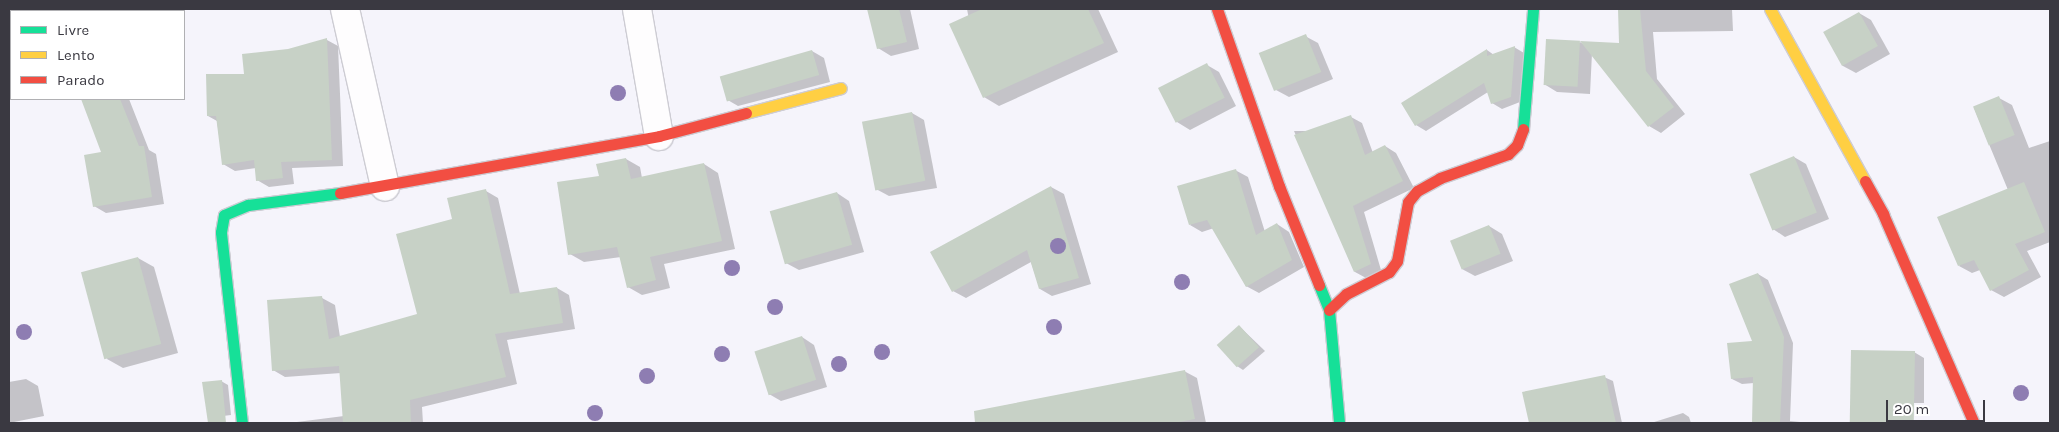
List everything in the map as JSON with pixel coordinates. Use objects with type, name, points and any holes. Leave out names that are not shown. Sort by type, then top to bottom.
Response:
[{"type":"street","points":[[345,9],[384,187]]},
{"type":"street","points":[[637,9],[659,136]]},
{"type":"street","points":[[1217,9],[1279,186],[1330,310],[1339,423]]},
{"type":"street","points":[[1330,310],[1346,294],[1389,272],[1397,261],[1408,202],[1417,191],[1440,178],[1508,154],[1517,145],[1524,128],[1533,9]]},
{"type":"street","points":[[1770,9],[1883,214],[1974,423]]},
{"type":"street","points":[[242,423],[221,232],[224,215],[248,205],[384,187],[659,136],[841,88]]},
{"type":"building","points":[[867,9],[899,9],[907,42],[877,49]]},
{"type":"building","points":[[982,9],[1088,9],[1104,43],[983,98],[949,24]]},
{"type":"building","points":[[1618,9],[1640,9],[1646,71],[1674,107],[1648,127],[1580,41],[1619,43]]},
{"type":"building","points":[[1859,12],[1878,46],[1842,66],[1823,32]]},
{"type":"building","points":[[1306,34],[1321,72],[1274,91],[1259,53]]},
{"type":"building","points":[[327,38],[332,160],[281,162],[283,178],[256,181],[254,160],[222,165],[216,116],[207,116],[206,74],[244,74],[242,54],[288,49]]},
{"type":"building","points":[[1546,39],[1580,41],[1578,87],[1544,85]]},
{"type":"building","points":[[1515,46],[1511,97],[1491,104],[1484,83],[1415,126],[1401,103],[1487,49],[1487,56]]},
{"type":"building","points":[[812,50],[819,75],[727,101],[720,76]]},
{"type":"building","points":[[1207,63],[1225,98],[1176,123],[1158,88]]},
{"type":"building","points":[[1999,96],[2015,135],[1989,145],[1973,106]]},
{"type":"building","points":[[81,100],[120,100],[139,146],[144,146],[152,197],[93,207],[84,155],[101,152]]},
{"type":"building","points":[[912,112],[925,181],[875,190],[862,122]]},
{"type":"building","points":[[1351,115],[1365,155],[1385,145],[1403,181],[1353,206],[1371,264],[1354,272],[1294,135]]},
{"type":"building","points":[[1794,156],[1817,213],[1772,231],[1749,174]]},
{"type":"building","points":[[626,158],[631,179],[704,163],[722,241],[650,257],[656,280],[627,288],[617,247],[568,255],[557,182],[599,176],[596,164]]},
{"type":"building","points":[[1236,169],[1256,235],[1277,223],[1292,260],[1246,287],[1207,220],[1189,225],[1177,186]]},
{"type":"building","points":[[2024,182],[2045,232],[2015,244],[2029,270],[1990,291],[1974,260],[1958,266],[1937,217]]},
{"type":"building","points":[[1051,186],[1079,278],[1039,289],[1027,250],[952,292],[930,252]]},
{"type":"building","points":[[486,189],[510,294],[557,287],[563,323],[495,334],[506,377],[410,400],[411,423],[343,423],[339,366],[272,371],[267,300],[322,296],[329,339],[417,314],[396,234],[452,219],[447,198]]},
{"type":"building","points":[[837,192],[852,245],[785,264],[770,211]]},
{"type":"building","points":[[1489,225],[1501,254],[1462,269],[1450,241]]},
{"type":"building","points":[[138,257],[161,344],[104,359],[81,272]]},
{"type":"building","points":[[1758,273],[1784,337],[1780,423],[1752,423],[1753,377],[1731,379],[1727,343],[1752,341],[1729,284]]},
{"type":"building","points":[[1239,325],[1259,347],[1237,367],[1217,345]]},
{"type":"building","points":[[802,336],[816,380],[769,395],[754,351]]},
{"type":"building","points":[[1851,350],[1915,351],[1914,423],[1850,423]]},
{"type":"building","points":[[1185,370],[1195,419],[1174,423],[975,423],[974,411]]},
{"type":"building","points":[[1605,375],[1616,423],[1529,423],[1522,392]]},
{"type":"building","points":[[222,380],[226,423],[208,423],[202,382]]},
{"type":"traffic: fast","points":[[1523,129],[1533,9]]},
{"type":"traffic: fast","points":[[242,423],[221,232],[224,215],[248,205],[340,193]]},
{"type":"traffic: fast","points":[[1319,285],[1329,310],[1339,423]]},
{"type":"traffic: slow","points":[[1770,9],[1865,181]]},
{"type":"traffic: slow","points":[[746,113],[841,88]]},
{"type":"traffic: jam","points":[[1217,9],[1279,186],[1319,285]]},
{"type":"traffic: jam","points":[[340,193],[659,136],[746,113]]},
{"type":"traffic: jam","points":[[1329,310],[1346,294],[1389,272],[1397,261],[1408,202],[1417,191],[1440,178],[1508,154],[1517,145],[1523,129]]},
{"type":"traffic: jam","points":[[1865,181],[1883,214],[1974,423]]}]
